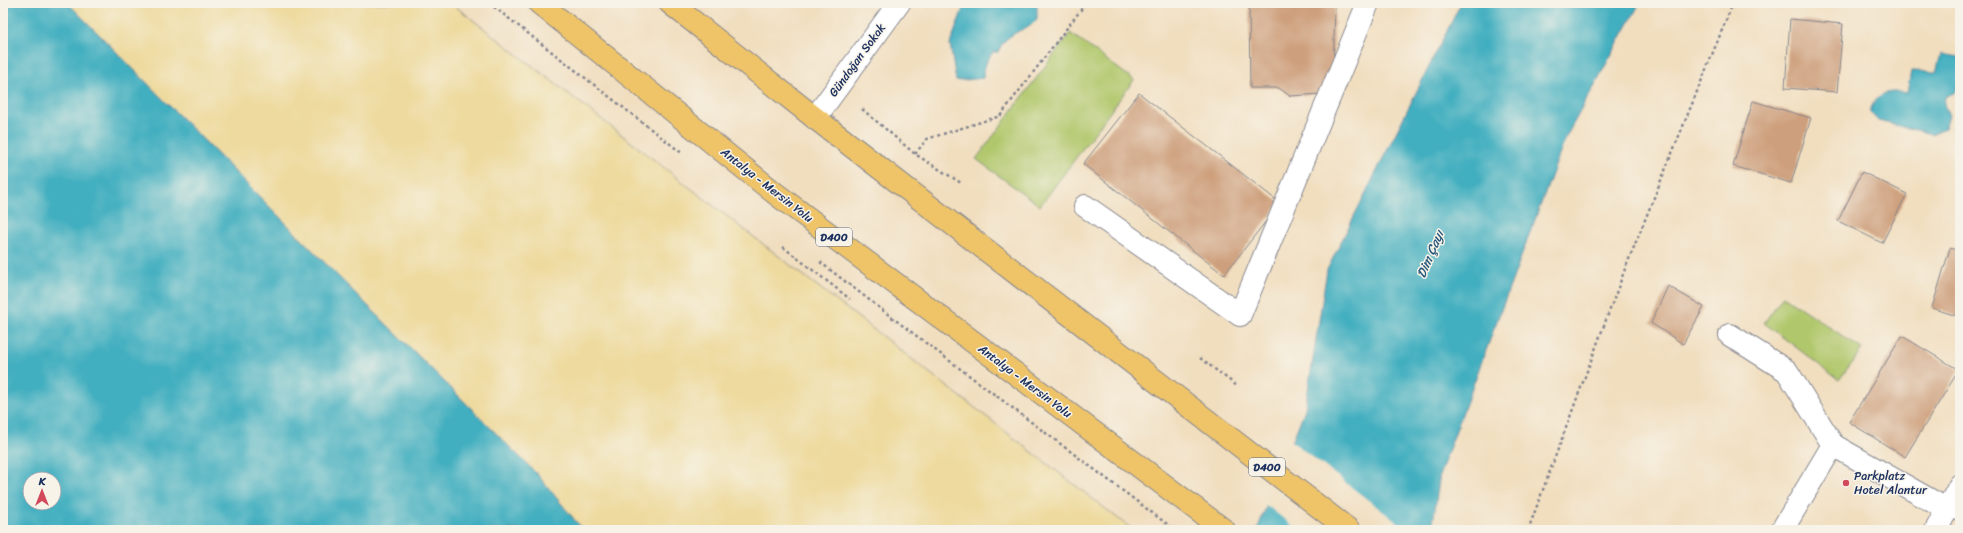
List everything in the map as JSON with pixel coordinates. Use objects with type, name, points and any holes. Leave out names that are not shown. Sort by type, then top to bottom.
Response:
[{"type":"highway","name":"Antalya - Mersin Yolu","points":[[539,3],[776,194],[1224,530]]},
{"type":"highway","name":"D400","points":[[670,3],[814,118],[1349,530]]},
{"type":"street","name":"Gündoğan Sokak","points":[[814,118],[899,3]]},
{"type":"street","points":[[1085,206],[1240,315],[1368,3]]},
{"type":"street","points":[[1730,335],[1787,371],[1832,445],[1953,508]]},
{"type":"street","points":[[1782,530],[1832,445]]},
{"type":"street","points":[[1936,530],[1953,508],[1960,485]]},
{"type":"path","points":[[915,154],[927,139],[1000,116],[1086,3]]},
{"type":"path","points":[[1528,530],[1625,269],[1733,3]]},
{"type":"path","points":[[862,109],[915,154],[961,183]]},
{"type":"path","points":[[783,246],[850,300]]},
{"type":"path","points":[[1200,358],[1237,386]]},
{"type":"path","points":[[1117,485],[1175,530]]},
{"type":"green space","points":[[1070,33],[1134,80],[1040,206],[976,159]]},
{"type":"green space","points":[[1783,296],[1862,349],[1839,380],[1764,323]]},
{"type":"sand","points":[[68,3],[451,3],[1133,530],[583,530],[536,473],[338,276]]},
{"type":"water","points":[[3,3],[68,3],[338,276],[536,473],[583,530],[3,530]]},
{"type":"water","points":[[965,3],[1037,3],[1037,20],[1005,40],[998,52],[993,52],[986,64],[983,78],[956,81],[950,44]]},
{"type":"water","name":"Dim Çayı","points":[[1461,3],[1640,3],[1566,137],[1440,473],[1432,530],[1257,530],[1305,409],[1327,270]]},
{"type":"water","points":[[1941,54],[1960,57],[1960,73],[1956,92],[1945,97],[1944,105],[1949,115],[1945,128],[1932,134],[1878,121],[1870,112],[1875,100],[1879,96],[1889,92],[1907,93],[1911,71],[1936,72]]},
{"type":"pier","points":[[1290,440],[1407,530],[1298,530],[1265,504]]},
{"type":"building","points":[[1249,3],[1335,3],[1333,76],[1322,94],[1290,96],[1279,88],[1250,88]]},
{"type":"building","points":[[1790,19],[1843,24],[1837,92],[1785,88]]},
{"type":"building","points":[[1139,93],[1280,203],[1224,275],[1083,164]]},
{"type":"building","points":[[1753,101],[1811,118],[1791,183],[1733,166]]},
{"type":"building","points":[[1862,172],[1907,194],[1882,243],[1838,221]]},
{"type":"building","points":[[1950,248],[1960,251],[1960,317],[1932,308]]},
{"type":"building","points":[[1668,286],[1704,307],[1683,344],[1651,323]]},
{"type":"building","points":[[1902,336],[1959,370],[1905,457],[1849,422]]},
{"type":"place","name":"Parkplatz Hotel Alantur","points":[[1846,483]]}]
